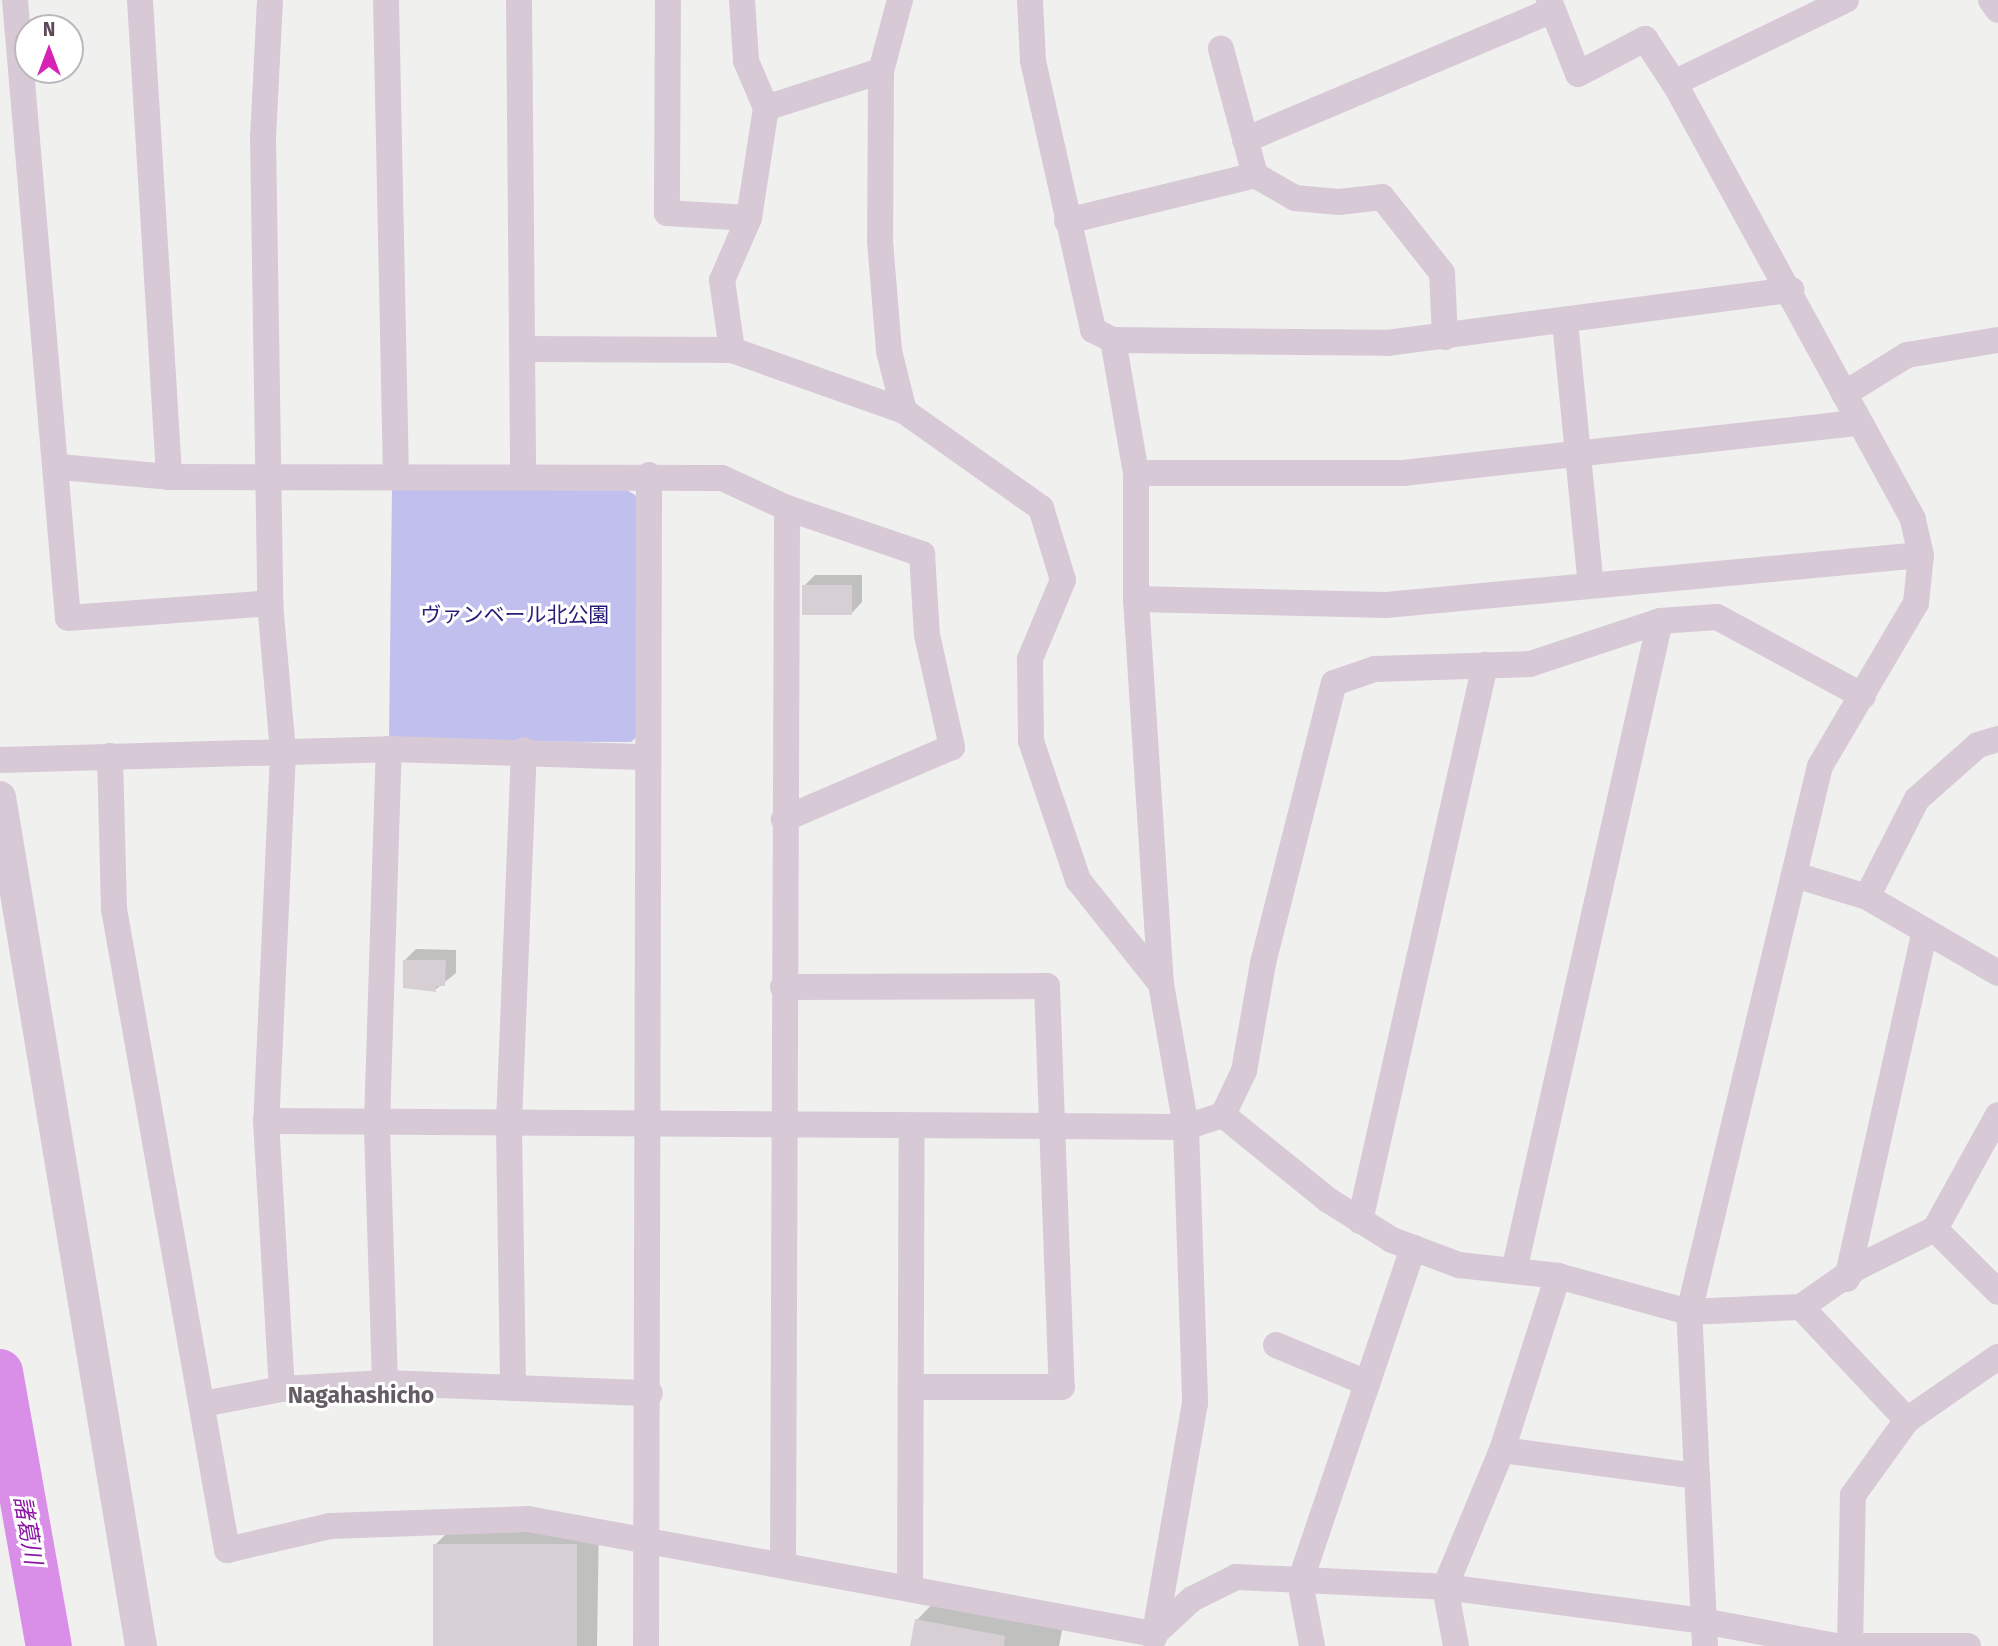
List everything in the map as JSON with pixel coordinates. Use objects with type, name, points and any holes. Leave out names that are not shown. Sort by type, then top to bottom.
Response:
[{"type":"street","points":[[15,0],[60,467],[68,618],[270,603]]},
{"type":"street","points":[[140,0],[169,477]]},
{"type":"street","points":[[270,0],[263,136],[270,603],[283,753],[266,1121],[282,1389]]},
{"type":"street","points":[[386,0],[396,474]]},
{"type":"street","points":[[519,0],[525,349],[523,474]]},
{"type":"street","points":[[667,0],[667,213],[749,218]]},
{"type":"street","points":[[732,350],[722,280],[749,218],[766,108],[746,61],[742,0]]},
{"type":"street","points":[[900,0],[881,71],[880,241],[889,351],[904,411]]},
{"type":"street","points":[[1030,0],[1033,61],[1093,330],[1113,340],[1387,343],[1565,323],[1792,290]]},
{"type":"street","points":[[1674,83],[1846,0]]},
{"type":"street","points":[[1991,0],[1998,10]]},
{"type":"street","points":[[1245,141],[1551,5],[1578,74],[1645,39],[1674,83],[1792,290],[1858,423],[1913,519],[1921,555],[1916,603],[1820,766],[1689,1312],[1704,1633]]},
{"type":"street","points":[[1221,49],[1255,174],[1295,198],[1339,202],[1382,197],[1442,273],[1445,337]]},
{"type":"street","points":[[766,108],[881,71]]},
{"type":"street","points":[[1068,221],[1255,174]]},
{"type":"street","points":[[1565,323],[1591,586]]},
{"type":"street","points":[[1113,340],[1136,472],[1136,599],[1161,984],[1186,1127],[1195,1404],[1153,1640]]},
{"type":"street","points":[[1844,394],[1907,355],[1998,340]]},
{"type":"street","points":[[525,349],[732,350],[904,411],[1041,508],[1063,579],[1030,659],[1031,741],[1078,880],[1161,984]]},
{"type":"street","points":[[1136,472],[1403,473],[1858,423]]},
{"type":"street","points":[[60,467],[169,477],[523,474],[722,478],[787,508],[922,554],[927,635],[952,747],[784,820]]},
{"type":"street","points":[[646,1646],[651,1543],[649,475]]},
{"type":"street","points":[[783,1565],[781,1128],[787,508]]},
{"type":"street","points":[[1136,599],[1387,605],[1921,555]]},
{"type":"street","points":[[266,1121],[509,1122],[650,1129],[1186,1127],[1223,1115],[1244,1071],[1263,963],[1334,683],[1375,669],[1530,664],[1660,621],[1717,617],[1863,696]]},
{"type":"street","points":[[1514,1271],[1660,621]]},
{"type":"street","points":[[1360,1221],[1485,665]]},
{"type":"street","points":[[1867,897],[1917,799],[1978,745],[1998,739]]},
{"type":"street","points":[[0,760],[389,749],[524,750],[648,757]]},
{"type":"street","points":[[385,1382],[377,1123],[389,749]]},
{"type":"street","points":[[513,1383],[509,1122],[524,750]]},
{"type":"street","points":[[110,756],[114,909],[228,1550],[330,1526],[528,1519],[911,1589],[1153,1640]]},
{"type":"street","points":[[0,797],[141,1646]]},
{"type":"street","points":[[1795,875],[1867,897],[1998,973]]},
{"type":"street","points":[[1847,1279],[1925,931]]},
{"type":"street","points":[[783,987],[1047,986],[1062,1387],[916,1387]]},
{"type":"street","points":[[1223,1115],[1360,1221],[1413,1248],[1459,1265],[1558,1276],[1689,1312],[1801,1307],[1935,1229],[1998,1115]]},
{"type":"street","points":[[911,1589],[916,1387],[912,1128]]},
{"type":"street","points":[[1935,1229],[1998,1292]]},
{"type":"street","points":[[1312,1646],[1300,1582],[1413,1248]]},
{"type":"street","points":[[1456,1646],[1445,1587],[1502,1450],[1558,1276]]},
{"type":"street","points":[[1801,1307],[1907,1420]]},
{"type":"street","points":[[1276,1345],[1367,1382]]},
{"type":"street","points":[[1968,1646],[1850,1646],[1853,1495],[1907,1420],[1998,1357]]},
{"type":"street","points":[[203,1404],[282,1389],[385,1382],[513,1383],[650,1393]]},
{"type":"street","points":[[1502,1450],[1697,1476]]},
{"type":"street","points":[[1153,1640],[1192,1599],[1236,1577],[1445,1587],[1704,1633],[1835,1646]]},
{"type":"green space","name":"ヴァンベール北公園","points":[[622,487],[638,497],[642,732],[631,742],[389,741],[392,490]]},
{"type":"building","points":[[802,585],[852,585],[852,615],[802,615]]},
{"type":"building","points":[[403,960],[446,960],[445,986],[436,986],[436,992],[403,988]]},
{"type":"building","points":[[433,1544],[577,1544],[577,1646],[433,1646]]},
{"type":"building","points":[[915,1619],[1005,1636],[1004,1646],[910,1646]]},
{"type":"waterway","name":"諸葛川","points":[[0,1372],[49,1646]]},
{"type":"district","name":"Nagahashicho","points":[[361,1395]]}]
